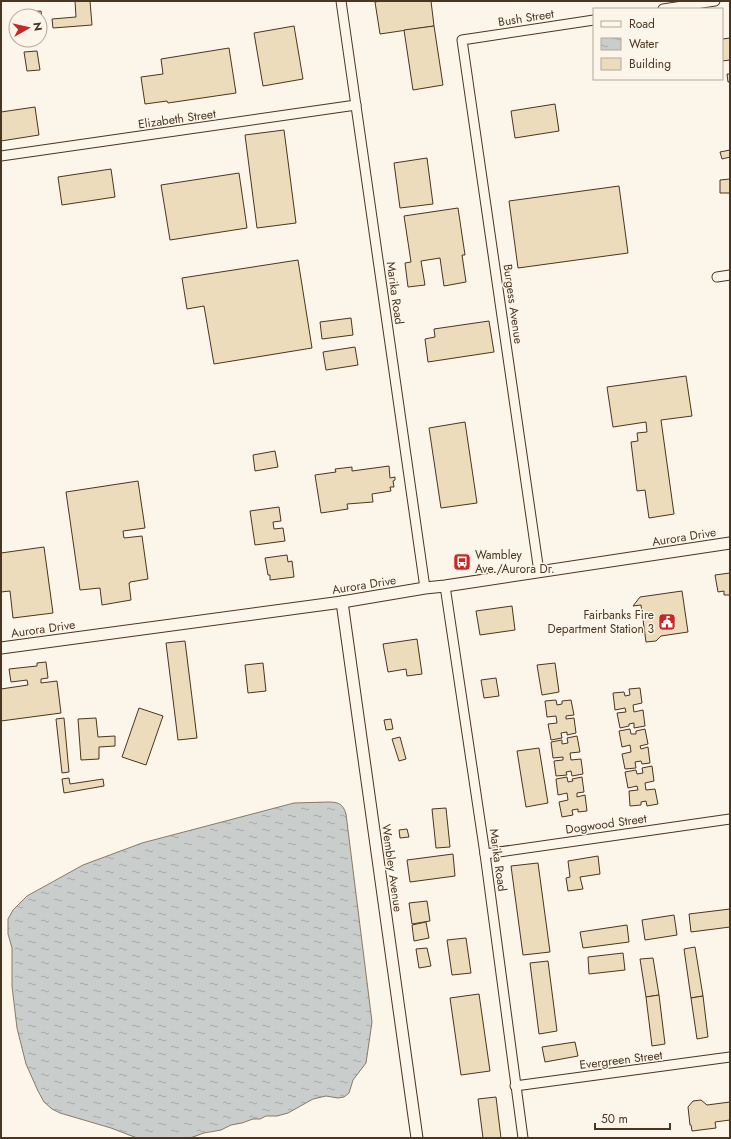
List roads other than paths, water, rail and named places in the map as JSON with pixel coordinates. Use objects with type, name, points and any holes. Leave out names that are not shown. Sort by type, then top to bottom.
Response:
[{"type":"street","name":"Marika Road","points":[[341,1],[425,588]]},
{"type":"street","points":[[670,8],[715,1]]},
{"type":"street","name":"Bush Street","points":[[462,40],[593,20]]},
{"type":"street","name":"Burgess Avenue","points":[[462,40],[539,572]]},
{"type":"street","name":"Elizabeth Street","points":[[1,156],[356,105]]},
{"type":"street","points":[[717,277],[730,275]]},
{"type":"street","name":"Aurora Drive","points":[[1,648],[342,602],[425,588],[730,543]]},
{"type":"street","name":"Marika Road","points":[[445,586],[485,854],[523,1138]]},
{"type":"street","name":"Wembley Avenue","points":[[342,602],[417,1138]]},
{"type":"street","name":"Dogwood Street","points":[[485,854],[730,819]]},
{"type":"street","name":"Evergreen Street","points":[[515,1086],[730,1058]]},
{"type":"water","points":[[334,802],[341,805],[346,814],[372,1022],[366,1063],[353,1080],[349,1093],[344,1097],[338,1098],[326,1096],[313,1099],[288,1113],[253,1119],[231,1125],[221,1130],[204,1133],[190,1138],[137,1138],[111,1128],[60,1113],[52,1109],[44,1102],[26,1064],[17,1028],[12,986],[12,948],[8,934],[8,919],[13,910],[27,896],[83,865],[142,843],[294,803]]},
{"type":"place","name":"Wambley Ave./Aurora Dr.","points":[[462,562]]},
{"type":"place","name":"Fairbanks Fire Department Station 3","points":[[667,622]]}]
